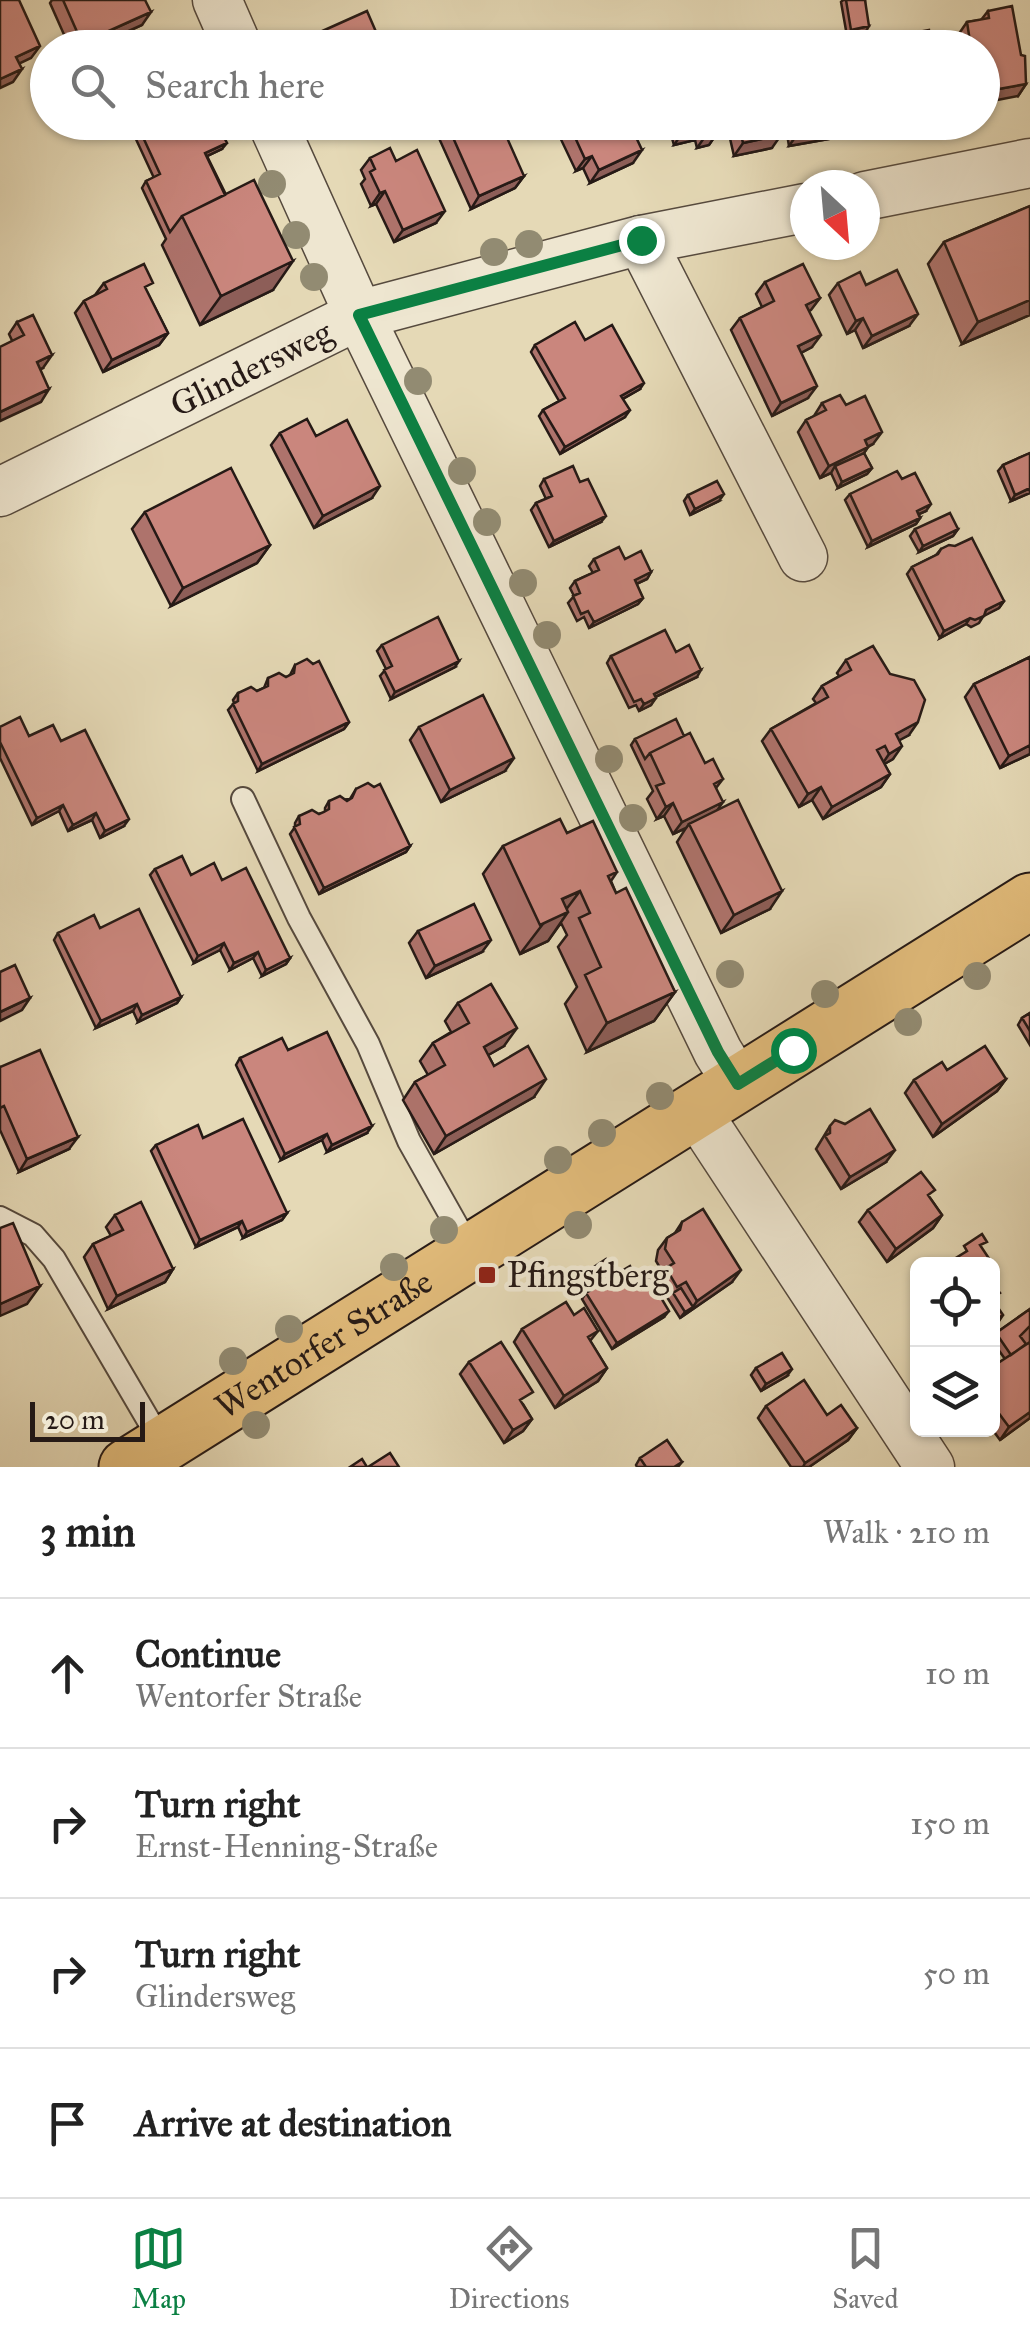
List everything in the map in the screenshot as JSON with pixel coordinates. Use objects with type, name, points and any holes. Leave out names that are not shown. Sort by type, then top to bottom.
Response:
[{"type":"main road","name":"Wentorfer Straße","points":[[145,1456],[1030,901]]},
{"type":"street","points":[[217,0],[230,30]]},
{"type":"street","points":[[280,140],[359,315],[701,1017],[717,1097],[930,1467]]},
{"type":"street","points":[[880,193],[1030,162]]},
{"type":"street","name":"Glindersweg","points":[[0,492],[359,315],[641,240],[790,211]]},
{"type":"street","points":[[641,240],[804,557]]},
{"type":"lane","points":[[243,799],[299,918],[386,1081],[410,1140],[472,1253]]},
{"type":"lane","points":[[0,1218],[33,1235],[54,1260],[145,1456]]},
{"type":"building","points":[[0,0],[19,0],[33,30],[30,51],[16,57],[22,69],[0,79]]},
{"type":"building","points":[[63,0],[145,0],[151,12],[111,30],[76,30]]},
{"type":"building","points":[[846,0],[865,0],[869,26],[851,30]]},
{"type":"building","points":[[1012,6],[1021,55],[1025,56],[1026,84],[1000,89],[1000,30],[968,30],[967,22],[989,18],[988,11]]},
{"type":"building","points":[[367,11],[375,30],[325,30]]},
{"type":"building","points":[[144,140],[227,143],[205,153],[225,195],[182,216],[170,232],[146,181],[160,174]]},
{"type":"building","points":[[454,140],[508,140],[524,176],[479,196]]},
{"type":"building","points":[[576,140],[637,140],[642,150],[599,170],[592,156],[585,159]]},
{"type":"building","points":[[390,148],[396,161],[417,150],[445,211],[403,230],[385,191],[380,193],[370,172],[375,169],[370,158]]},
{"type":"building","points":[[254,180],[293,261],[221,296],[182,216]]},
{"type":"building","points":[[1030,206],[1030,300],[978,322],[944,242]]},
{"type":"building","points":[[144,264],[153,283],[145,287],[168,333],[112,360],[84,301],[107,289],[104,283]]},
{"type":"building","points":[[803,264],[820,298],[806,305],[821,335],[798,346],[817,386],[781,403],[740,318],[774,301],[765,282]]},
{"type":"building","points":[[897,270],[918,314],[872,336],[863,318],[856,321],[838,283],[860,272],[866,285]]},
{"type":"building","points":[[33,315],[52,355],[37,362],[49,389],[0,412],[0,347],[24,335],[17,322]]},
{"type":"building","points":[[575,322],[585,340],[612,325],[644,383],[621,396],[630,410],[565,447],[543,410],[565,398],[535,345]]},
{"type":"building","points":[[840,395],[846,405],[865,396],[882,432],[865,440],[868,447],[829,466],[806,420],[826,410],[822,403]]},
{"type":"building","points":[[307,419],[316,436],[347,420],[380,486],[323,516],[280,433]]},
{"type":"building","points":[[864,453],[872,468],[842,482],[835,466]]},
{"type":"building","points":[[1030,453],[1030,488],[1015,495],[1003,465]]},
{"type":"building","points":[[573,466],[580,482],[588,479],[606,516],[554,541],[536,503],[552,496],[544,479]]},
{"type":"building","points":[[231,468],[270,545],[183,588],[145,512]]},
{"type":"building","points":[[897,471],[902,479],[915,473],[931,504],[917,511],[920,518],[872,541],[850,494]]},
{"type":"building","points":[[717,481],[724,494],[695,509],[688,495]]},
{"type":"building","points":[[950,513],[958,529],[923,546],[915,529]]},
{"type":"building","points":[[972,538],[1004,601],[986,610],[984,616],[970,618],[944,631],[912,567],[949,545]]},
{"type":"building","points":[[619,547],[625,559],[641,551],[651,572],[635,580],[643,598],[594,622],[588,611],[581,614],[573,596],[580,593],[575,581],[599,570],[594,559]]},
{"type":"building","points":[[438,617],[459,661],[395,692],[384,670],[392,666],[382,645]]},
{"type":"building","points":[[665,630],[676,652],[689,645],[701,670],[654,694],[656,698],[644,704],[641,699],[634,702],[611,656]]},
{"type":"building","points":[[873,646],[890,674],[914,680],[925,700],[918,722],[896,734],[902,746],[889,754],[885,746],[877,750],[890,774],[832,807],[821,787],[808,794],[771,729],[828,697],[822,686],[851,670],[846,660]]},
{"type":"building","points":[[1030,657],[1030,745],[1009,756],[974,684]]},
{"type":"building","points":[[307,659],[313,664],[319,661],[349,722],[262,764],[233,704],[238,701],[238,693],[268,686],[268,678],[279,673],[286,677],[294,673],[295,665]]},
{"type":"building","points":[[483,695],[514,758],[450,790],[419,727]]},
{"type":"building","points":[[20,717],[29,736],[53,725],[61,741],[85,730],[129,819],[105,831],[96,813],[73,825],[63,805],[37,818],[0,742],[0,727]]},
{"type":"building","points":[[676,719],[684,736],[645,759],[635,739]]},
{"type":"building","points":[[690,733],[705,763],[713,759],[723,779],[714,784],[723,802],[682,822],[673,803],[666,807],[656,786],[664,783],[650,753]]},
{"type":"building","points":[[368,783],[374,787],[380,784],[410,846],[324,888],[294,827],[300,824],[299,816],[312,810],[324,812],[329,809],[329,801],[340,796],[347,801],[356,789]]},
{"type":"building","points":[[738,800],[782,891],[734,915],[689,824]]},
{"type":"building","points":[[560,819],[567,833],[593,821],[617,872],[608,876],[616,893],[626,888],[675,992],[607,1023],[585,975],[601,967],[579,918],[590,913],[580,891],[562,899],[568,912],[540,925],[503,846]]},
{"type":"building","points":[[182,856],[191,875],[214,863],[222,880],[246,868],[290,958],[266,970],[258,952],[234,963],[224,943],[198,956],[155,869]]},
{"type":"building","points":[[474,904],[491,940],[435,966],[418,931]]},
{"type":"building","points":[[139,909],[181,997],[142,1015],[137,1004],[101,1021],[58,933],[94,915],[100,928]]},
{"type":"building","points":[[15,965],[30,998],[0,1012],[0,972]]},
{"type":"building","points":[[491,984],[517,1028],[484,1047],[494,1066],[528,1046],[546,1079],[446,1136],[415,1082],[445,1065],[433,1043],[469,1023],[458,1003]]},
{"type":"building","points":[[1030,1013],[1030,1031],[1022,1018]]},
{"type":"building","points":[[327,1032],[372,1126],[332,1145],[327,1134],[285,1154],[240,1058],[282,1038],[288,1050]]},
{"type":"building","points":[[985,1046],[1006,1079],[942,1124],[914,1080],[942,1062],[947,1070]]},
{"type":"building","points":[[40,1050],[78,1137],[27,1159],[4,1106],[0,1108],[0,1067]]},
{"type":"building","points":[[870,1109],[895,1150],[850,1177],[825,1136],[835,1120],[845,1124]]},
{"type":"building","points":[[243,1119],[287,1213],[247,1232],[242,1221],[200,1240],[156,1145],[198,1125],[203,1138]]},
{"type":"building","points":[[921,1172],[935,1190],[928,1195],[942,1215],[896,1249],[868,1210]]},
{"type":"building","points":[[141,1202],[173,1269],[117,1296],[93,1244],[123,1230],[115,1215]]},
{"type":"building","points":[[703,1209],[741,1270],[697,1301],[686,1282],[677,1287],[666,1268],[674,1263],[665,1249],[667,1238],[680,1230],[682,1222]]},
{"type":"building","points":[[13,1223],[40,1286],[0,1304],[0,1228]]},
{"type":"building","points":[[982,1234],[987,1242],[980,1245],[988,1257],[957,1257],[967,1251],[964,1246]]},
{"type":"building","points":[[606,1259],[615,1275],[630,1266],[638,1281],[648,1276],[669,1311],[617,1343],[586,1293],[599,1285],[589,1270]]},
{"type":"building","points":[[681,1288],[693,1307],[685,1312],[673,1293]]},
{"type":"building","points":[[566,1302],[574,1315],[584,1308],[598,1331],[588,1337],[607,1368],[564,1396],[522,1329]]},
{"type":"building","points":[[1030,1309],[1030,1326],[1020,1336],[1026,1344],[1011,1355],[1000,1339],[1000,1330]]},
{"type":"building","points":[[501,1342],[533,1392],[520,1400],[532,1419],[513,1430],[469,1362]]},
{"type":"building","points":[[1030,1342],[1030,1412],[1009,1427],[1000,1415],[1000,1362]]},
{"type":"building","points":[[782,1353],[792,1369],[766,1384],[756,1368]]},
{"type":"building","points":[[804,1380],[827,1415],[841,1405],[857,1428],[805,1463],[766,1406]]},
{"type":"building","points":[[667,1440],[682,1462],[674,1467],[646,1467],[640,1458]]},
{"type":"building","points":[[390,1453],[399,1467],[368,1467]]},
{"type":"building","points":[[362,1459],[367,1467],[350,1467]]},
{"type":"place","name":"Pfingstberg","points":[[487,1275]]},
{"type":"route","points":[[641,240],[359,315],[718,1052],[738,1084],[793,1050]]}]
